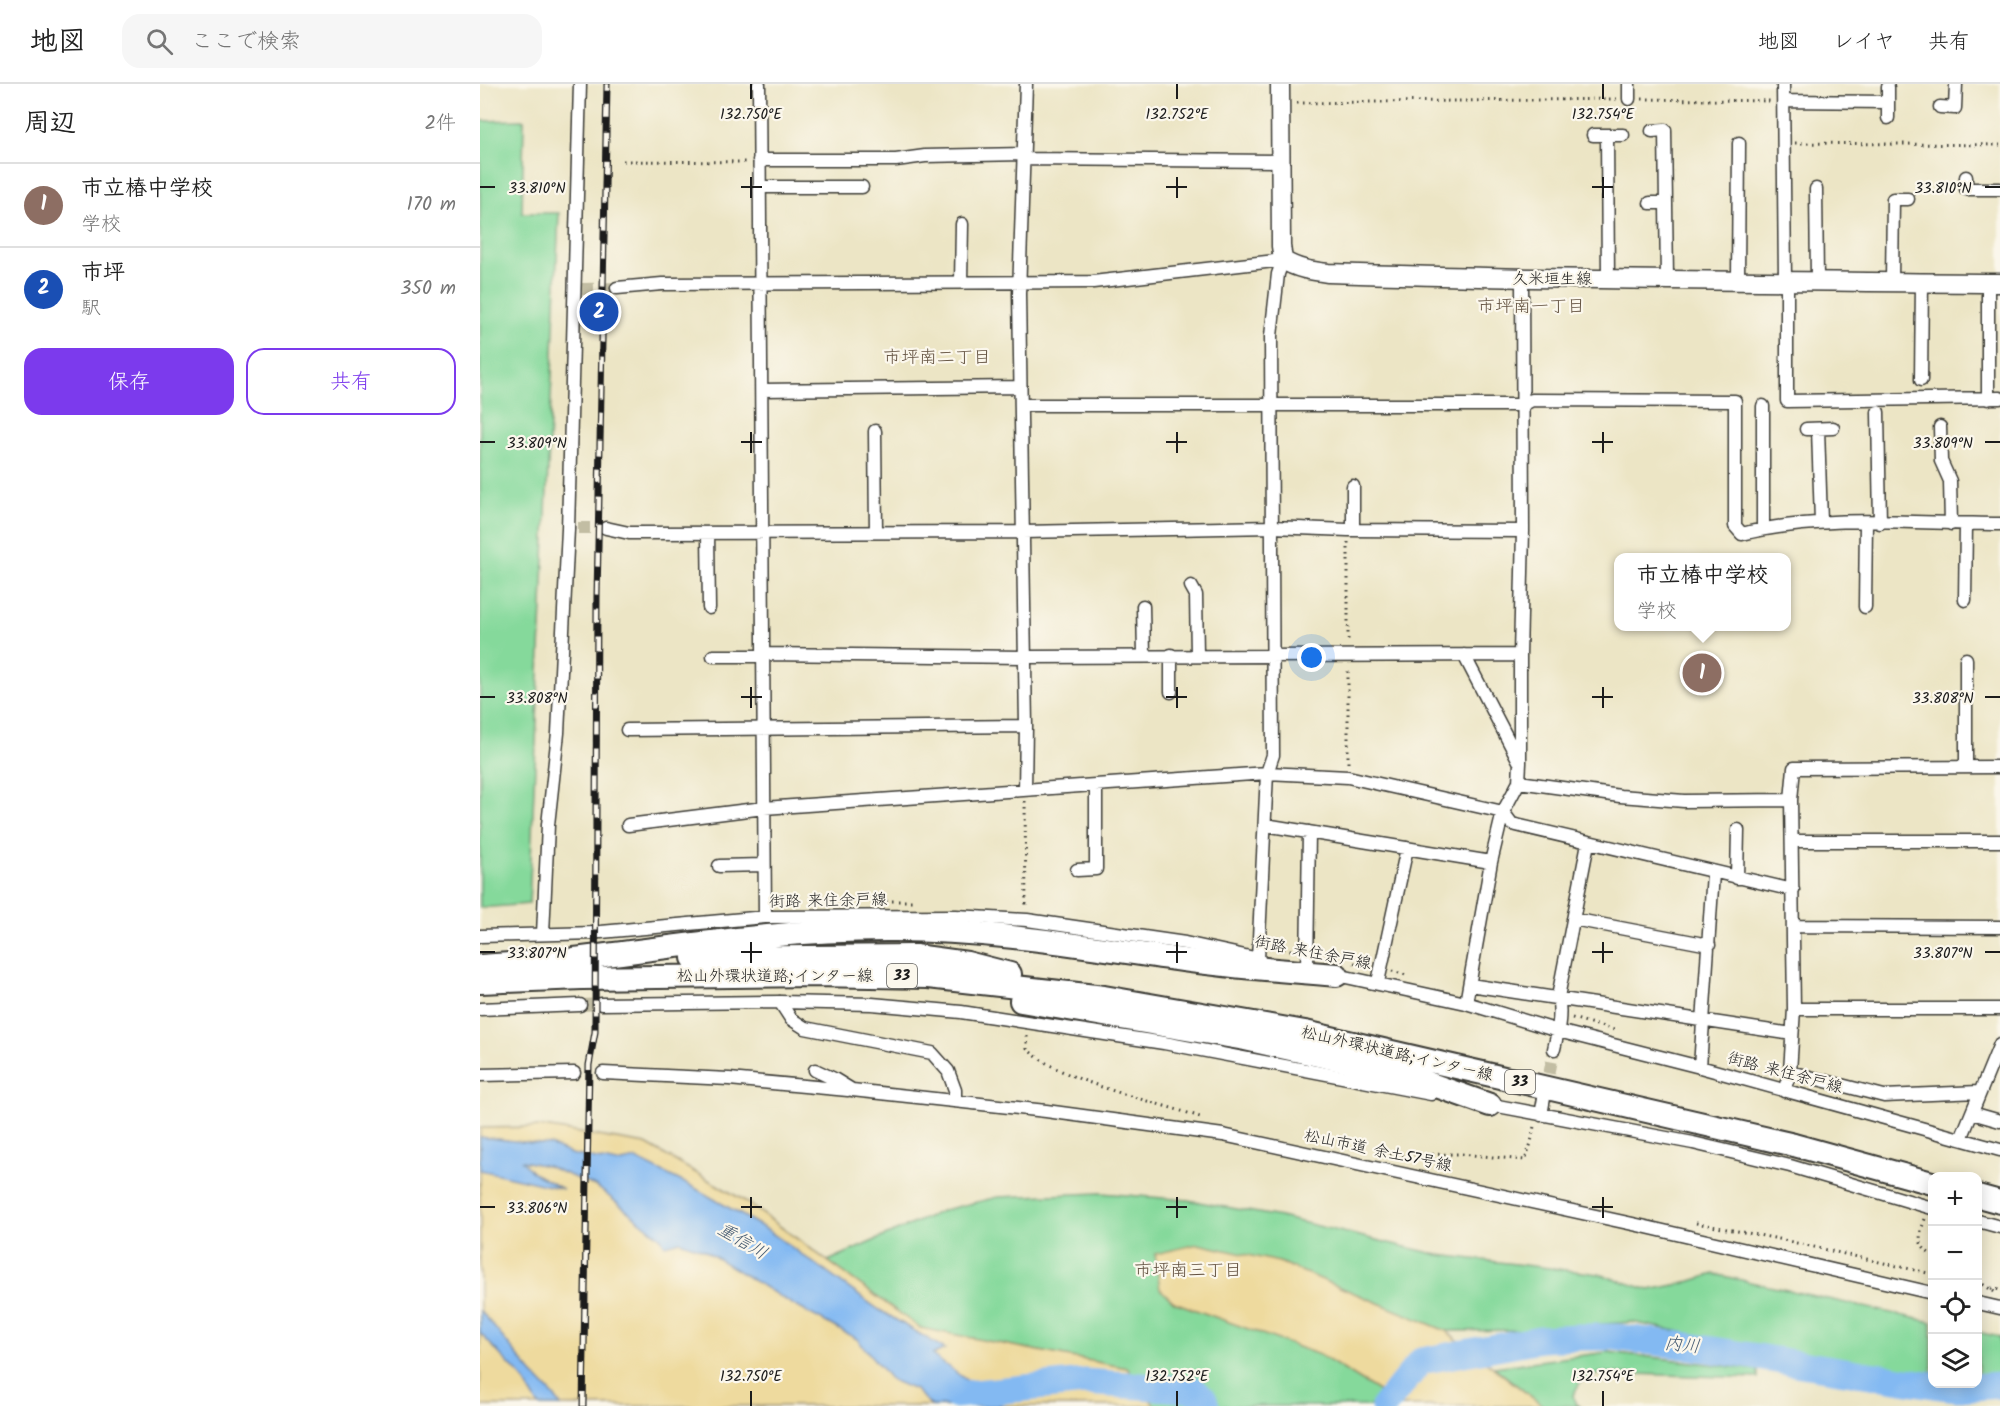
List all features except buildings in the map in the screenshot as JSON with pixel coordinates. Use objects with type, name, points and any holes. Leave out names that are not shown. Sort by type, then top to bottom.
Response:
[{"type":"highway","points":[[574,959],[824,931],[895,930],[958,932],[1056,941],[1257,969],[1337,975]]},
{"type":"highway","name":"松山外環状道路;インター線","points":[[480,966],[574,959],[915,956],[967,963],[1104,997]]},
{"type":"highway","name":"松山外環状道路;インター線","points":[[480,982],[699,976],[928,977],[1104,997],[1305,1032],[1794,1145],[1928,1182]]},
{"type":"highway","points":[[699,976],[929,988],[1031,1002],[1245,1038],[1364,1065],[1428,1083],[1490,1105]]},
{"type":"highway","points":[[1982,1197],[2000,1202]]},
{"type":"main road","points":[[1280,84],[1283,260]]},
{"type":"main road","name":"久米垣生線","points":[[1283,260],[1305,270],[1328,273],[1522,279],[1738,279],[1994,283]]},
{"type":"street","points":[[543,934],[548,825],[558,733],[573,529],[580,84]]},
{"type":"street","points":[[759,84],[765,917]]},
{"type":"street","points":[[1025,790],[1020,387],[1026,84]]},
{"type":"street","points":[[1629,84],[1629,99]]},
{"type":"street","points":[[1783,84],[1787,401],[1994,399],[1994,283]]},
{"type":"street","points":[[1941,107],[1955,108],[1956,84]]},
{"type":"street","points":[[1888,87],[1888,118]]},
{"type":"street","points":[[1784,101],[1888,102]]},
{"type":"street","points":[[1652,131],[1665,130],[1667,279]]},
{"type":"street","points":[[1593,135],[1623,135]]},
{"type":"street","points":[[1607,135],[1608,279]]},
{"type":"street","points":[[1738,279],[1739,143]]},
{"type":"street","points":[[759,161],[896,160],[926,156],[1280,161]]},
{"type":"street","points":[[1966,177],[1966,189],[2000,189]]},
{"type":"street","points":[[759,187],[862,187]]},
{"type":"street","points":[[1816,189],[1817,280]]},
{"type":"street","points":[[1892,282],[1893,199],[1908,199]]},
{"type":"street","points":[[1650,203],[1666,203]]},
{"type":"street","points":[[961,283],[962,224]]},
{"type":"street","points":[[617,288],[662,284],[1093,282],[1283,260],[1278,274],[1271,336],[1273,755],[1267,773],[1258,959]]},
{"type":"street","points":[[1466,1003],[1491,862],[1503,812],[1519,782],[1521,763],[1522,279]]},
{"type":"street","points":[[1921,380],[1922,282]]},
{"type":"street","points":[[762,390],[1020,387]]},
{"type":"street","points":[[1021,405],[1523,405],[1532,400],[1735,401],[1735,526],[1742,534],[1821,522],[2000,524]]},
{"type":"street","points":[[1763,406],[1763,529]]},
{"type":"street","points":[[1878,412],[1880,523]]},
{"type":"street","points":[[1940,427],[1941,461],[1950,481],[1951,524]]},
{"type":"street","points":[[1821,522],[1812,429],[1833,428]]},
{"type":"street","points":[[875,431],[876,532]]},
{"type":"street","points":[[1353,486],[1353,530]]},
{"type":"street","points":[[1865,607],[1866,522]]},
{"type":"street","points":[[1965,600],[1966,524]]},
{"type":"street","points":[[606,528],[629,533],[1023,532],[1272,527],[1523,531]]},
{"type":"street","points":[[708,533],[709,608]]},
{"type":"street","points":[[1191,586],[1196,595],[1197,656]]},
{"type":"street","points":[[1143,606],[1144,655]]},
{"type":"street","points":[[1170,655],[1171,692]]},
{"type":"street","points":[[713,656],[1520,655]]},
{"type":"street","points":[[1464,656],[1521,763]]},
{"type":"street","points":[[1966,658],[1966,767]]},
{"type":"street","points":[[627,730],[1026,726]]},
{"type":"street","points":[[1784,1090],[1790,1072],[1794,1010],[1791,800],[1794,768],[2000,767]]},
{"type":"street","points":[[628,825],[764,808],[1267,773],[1348,777],[1503,812],[1512,824],[1792,890]]},
{"type":"street","points":[[1519,782],[1620,796],[1684,801],[1791,800]]},
{"type":"street","points":[[1077,870],[1096,869],[1096,786]]},
{"type":"street","points":[[1265,825],[1491,862]]},
{"type":"street","points":[[1737,878],[1738,830]]},
{"type":"street","points":[[1307,969],[1309,832]]},
{"type":"street","points":[[1792,841],[2000,841]]},
{"type":"street","points":[[1554,1049],[1558,1031],[1560,1004],[1558,997],[1588,843]]},
{"type":"street","points":[[1378,982],[1407,848]]},
{"type":"street","points":[[719,866],[764,865]]},
{"type":"street","points":[[1700,1067],[1713,873]]},
{"type":"street","name":"街路 来住余戸線","points":[[480,936],[598,933],[765,917],[956,916],[1027,920],[1185,943],[1378,982],[1466,1003],[1558,1031],[1700,1067],[2000,1150]]},
{"type":"street","points":[[1573,919],[1709,945]]},
{"type":"street","points":[[1793,926],[2000,927]]},
{"type":"street","points":[[1470,985],[1792,1034]]},
{"type":"street","points":[[780,1002],[790,1019],[805,1028],[932,1053],[948,1071],[955,1090],[955,1101]]},
{"type":"street","points":[[601,1004],[780,1002],[872,1004],[961,1012],[1164,1043],[1490,1105],[1537,1120],[1693,1143],[1790,1166],[1928,1207]]},
{"type":"street","points":[[480,1010],[580,1005]]},
{"type":"street","points":[[1794,1010],[2000,1009]]},
{"type":"street","points":[[1961,1139],[2000,1044]]},
{"type":"street","name":"松山市道 余土57号線","points":[[815,1070],[834,1078],[852,1090],[1223,1135],[1642,1226],[1928,1292]]},
{"type":"street","points":[[1790,1072],[1884,1096],[1979,1092]]},
{"type":"street","points":[[480,1075],[574,1073]]},
{"type":"street","points":[[603,1073],[729,1079],[852,1090]]},
{"type":"street","points":[[1537,1120],[1544,1098]]},
{"type":"street","points":[[1972,1113],[2000,1121]]},
{"type":"street","points":[[1982,1222],[2000,1227]]},
{"type":"street","points":[[1982,1304],[2000,1308]]},
{"type":"path","points":[[1280,103],[1629,99],[1784,101]]},
{"type":"path","points":[[1785,143],[2000,145]]},
{"type":"path","points":[[623,161],[759,161]]},
{"type":"path","points":[[1025,790],[1024,853],[1027,920]]},
{"type":"path","points":[[1027,1032],[1027,1049],[1038,1059],[1086,1081],[1224,1125],[1223,1135]]},
{"type":"path","points":[[1529,1124],[1537,1120]]},
{"type":"path","points":[[1537,1120],[1545,1127]]},
{"type":"path","points":[[1368,1166],[1372,1156],[1461,1154],[1525,1160],[1537,1120]]},
{"type":"path","points":[[1928,1219],[1925,1218],[1918,1236],[1920,1245],[1928,1252]]},
{"type":"path","points":[[1982,1285],[2000,1290]]},
{"type":"path","points":[[1989,1287],[2000,1296]]},
{"type":"green space","points":[[524,120],[522,213],[559,213],[529,904],[480,908],[480,121]]},
{"type":"green space","points":[[1101,1193],[1188,1200],[1280,1217],[1439,1255],[1599,1274],[1649,1290],[1685,1283],[1714,1274],[1928,1321],[1928,1377],[1790,1354],[1632,1322],[1521,1330],[1446,1331],[1279,1262],[1174,1302],[1320,1355],[1403,1406],[1155,1406],[1127,1368],[920,1328],[828,1261],[944,1210],[998,1197]]},
{"type":"green space","points":[[1982,1333],[2000,1337],[2000,1373],[1982,1376]]},
{"type":"green space","points":[[1608,1352],[1758,1370],[1758,1378],[1601,1373],[1581,1381],[1573,1395],[1575,1403],[1580,1406],[1543,1406],[1494,1367]]},
{"type":"sand","points":[[544,1127],[646,1144],[745,1201],[920,1328],[1127,1368],[1155,1406],[480,1406],[480,1128]]},
{"type":"sand","points":[[1198,1244],[1279,1262],[1446,1331],[1543,1406],[1403,1406],[1320,1355],[1174,1302],[1160,1289],[1155,1254]]},
{"type":"water","name":"重信川","points":[[480,1137],[550,1145],[571,1154],[617,1163],[636,1159],[693,1187],[766,1229],[878,1309],[945,1349],[932,1355],[1002,1406],[932,1406],[915,1390],[891,1380],[857,1339],[792,1304],[704,1250],[680,1241],[665,1245],[661,1238],[597,1187],[547,1166],[522,1161],[533,1173],[563,1189],[480,1170]]},
{"type":"water","points":[[480,1310],[561,1406],[540,1406],[537,1403],[523,1379],[480,1333]]},
{"type":"waterway","name":"内川","points":[[1384,1406],[1421,1361],[1540,1339],[1578,1337],[1615,1337],[1688,1346],[1958,1388],[2000,1385]]},
{"type":"waterway","name":"内川","points":[[955,1395],[1085,1382],[1194,1390],[1204,1399],[1206,1406]]},
{"type":"tunnel","points":[[582,289],[617,288]]},
{"type":"tunnel","points":[[578,528],[606,528]]},
{"type":"tunnel","points":[[580,1005],[601,1004]]},
{"type":"tunnel","points":[[1546,1091],[1554,1049]]},
{"type":"railway","points":[[583,1406],[589,1065],[595,1032],[597,597],[607,84]]},
{"type":"place","name":"市坪","points":[[599,312]]},
{"type":"place","name":"市立椿中学校","points":[[1702,673]]},
{"type":"district","name":"市坪南一丁目","points":[[1531,307]]},
{"type":"district","name":"市坪南二丁目","points":[[937,358]]},
{"type":"district","name":"市坪南三丁目","points":[[1188,1271]]}]
